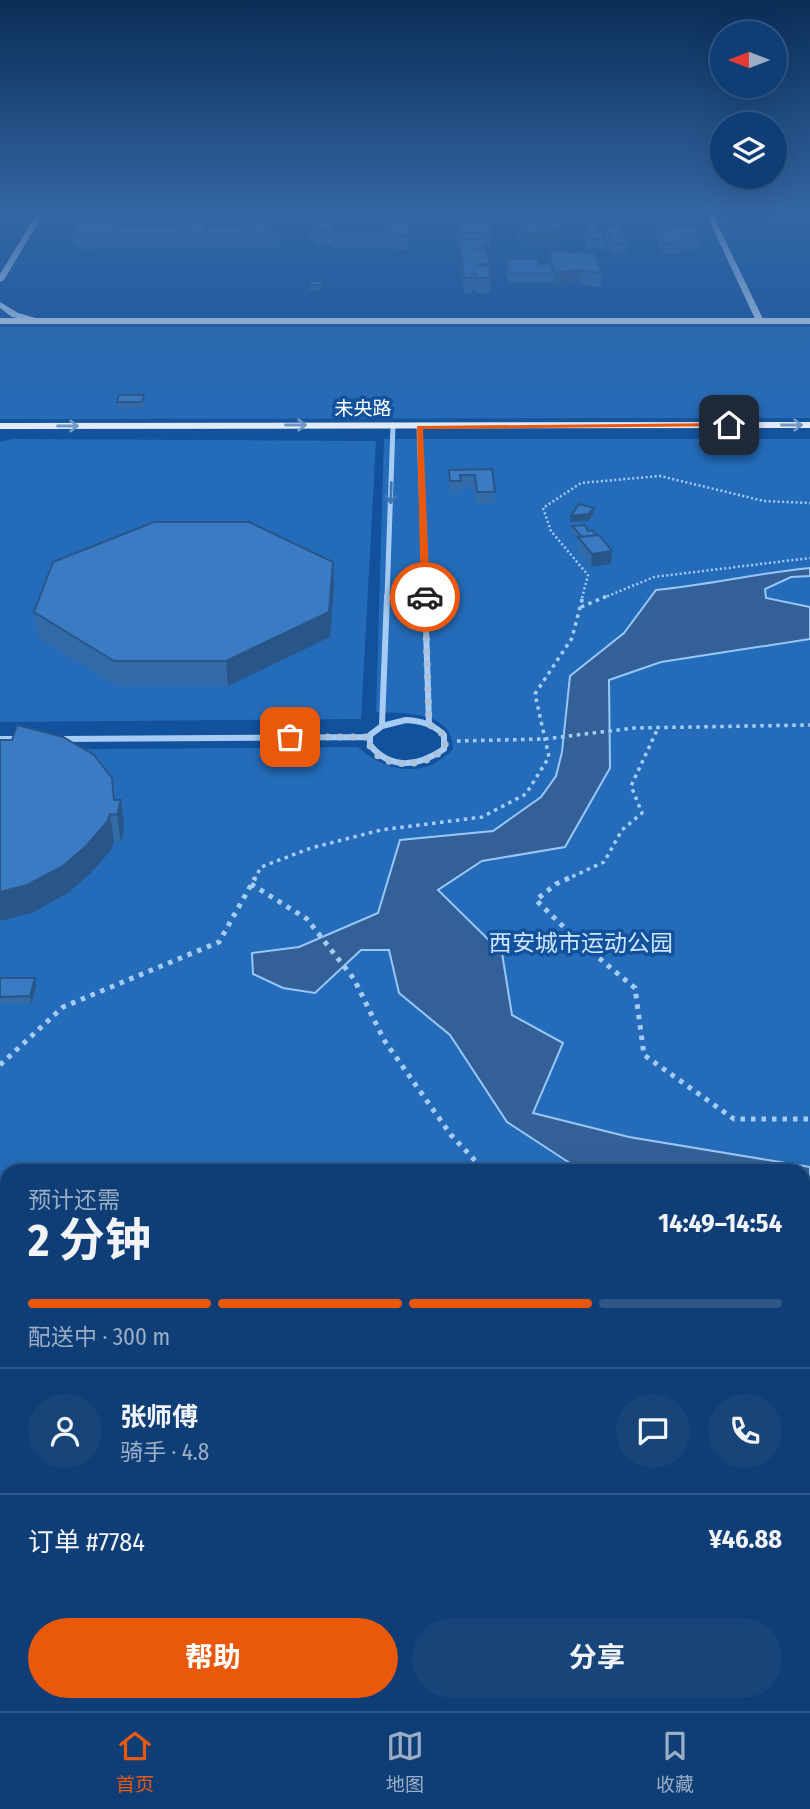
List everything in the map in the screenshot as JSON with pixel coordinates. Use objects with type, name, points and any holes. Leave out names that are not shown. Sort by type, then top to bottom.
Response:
[{"type":"main road","points":[[0,321],[810,321]]},
{"type":"main road","name":"未央路","points":[[0,426],[810,425]]},
{"type":"street","points":[[745,289],[760,321]]},
{"type":"street","points":[[0,304],[15,315],[42,321]]},
{"type":"street","points":[[382,724],[393,425]]},
{"type":"street","points":[[419,427],[429,724]]},
{"type":"street","points":[[406,720],[429,724],[444,735],[446,742],[438,755],[417,763],[391,762],[372,751],[368,744],[369,737],[382,724],[406,720]]},
{"type":"street","points":[[55,739],[369,737]]},
{"type":"street","points":[[0,740],[27,739]]},
{"type":"path","points":[[0,1065],[63,1007],[219,942],[261,867],[312,848],[380,830],[482,817],[526,794],[549,757],[535,694],[572,638],[588,575],[551,531],[543,508],[581,483],[660,476],[764,500],[810,503]]},
{"type":"path","points":[[580,607],[654,577],[810,558]]},
{"type":"path","points":[[446,742],[544,739],[634,729],[810,725]]},
{"type":"path","points":[[658,728],[631,786],[642,813],[622,830],[604,862],[556,884],[536,900],[576,939],[635,988],[644,1055],[734,1119],[810,1119]]},
{"type":"path","points":[[251,884],[307,919],[354,979],[384,1040],[451,1135],[478,1164]]},
{"type":"green space","points":[[0,327],[810,327],[810,418],[0,419]]},
{"type":"green space","points":[[12,439],[376,441],[361,719],[0,722],[0,442]]},
{"type":"green space","name":"西安城市运动公园","points":[[384,439],[810,439],[810,1164],[0,1164],[0,750],[358,747],[381,762],[406,769],[431,765],[453,749],[451,736],[445,727],[436,721],[413,714],[376,712]]},
{"type":"shaded area","points":[[810,568],[810,576],[791,577],[765,589],[766,598],[810,607],[810,639],[661,662],[609,680],[610,768],[565,847],[482,861],[438,890],[502,953],[512,1015],[563,1043],[533,1113],[629,1137],[792,1164],[571,1164],[507,1122],[450,1035],[399,993],[389,950],[361,950],[315,993],[283,988],[253,974],[252,953],[299,947],[378,913],[400,840],[493,831],[541,797],[556,776],[562,752],[570,676],[624,633],[656,590]]},
{"type":"building","points":[[119,395],[144,395],[142,402],[117,402]]},
{"type":"building","points":[[492,469],[495,492],[477,492],[475,475],[460,475],[461,481],[450,481],[449,470]]},
{"type":"building","points":[[579,504],[594,508],[588,514],[571,516]]},
{"type":"building","points":[[154,522],[249,522],[333,562],[329,612],[226,661],[114,661],[34,612],[53,562]]},
{"type":"building","points":[[585,525],[588,531],[592,530],[597,535],[582,537],[572,526]]},
{"type":"building","points":[[599,535],[612,551],[592,554],[578,537]]},
{"type":"building","points":[[17,725],[63,737],[94,755],[112,778],[114,800],[121,800],[117,815],[110,814],[107,822],[86,846],[63,866],[27,885],[0,892],[0,740],[12,740]]},
{"type":"building","points":[[0,978],[35,978],[30,996],[0,997]]},
{"type":"way so far","points":[[290,737],[369,737],[368,744],[372,751],[391,762],[417,763],[429,760],[444,749],[444,735],[429,724],[425,597]]},
{"type":"route","points":[[425,597],[419,427],[729,425]]}]
